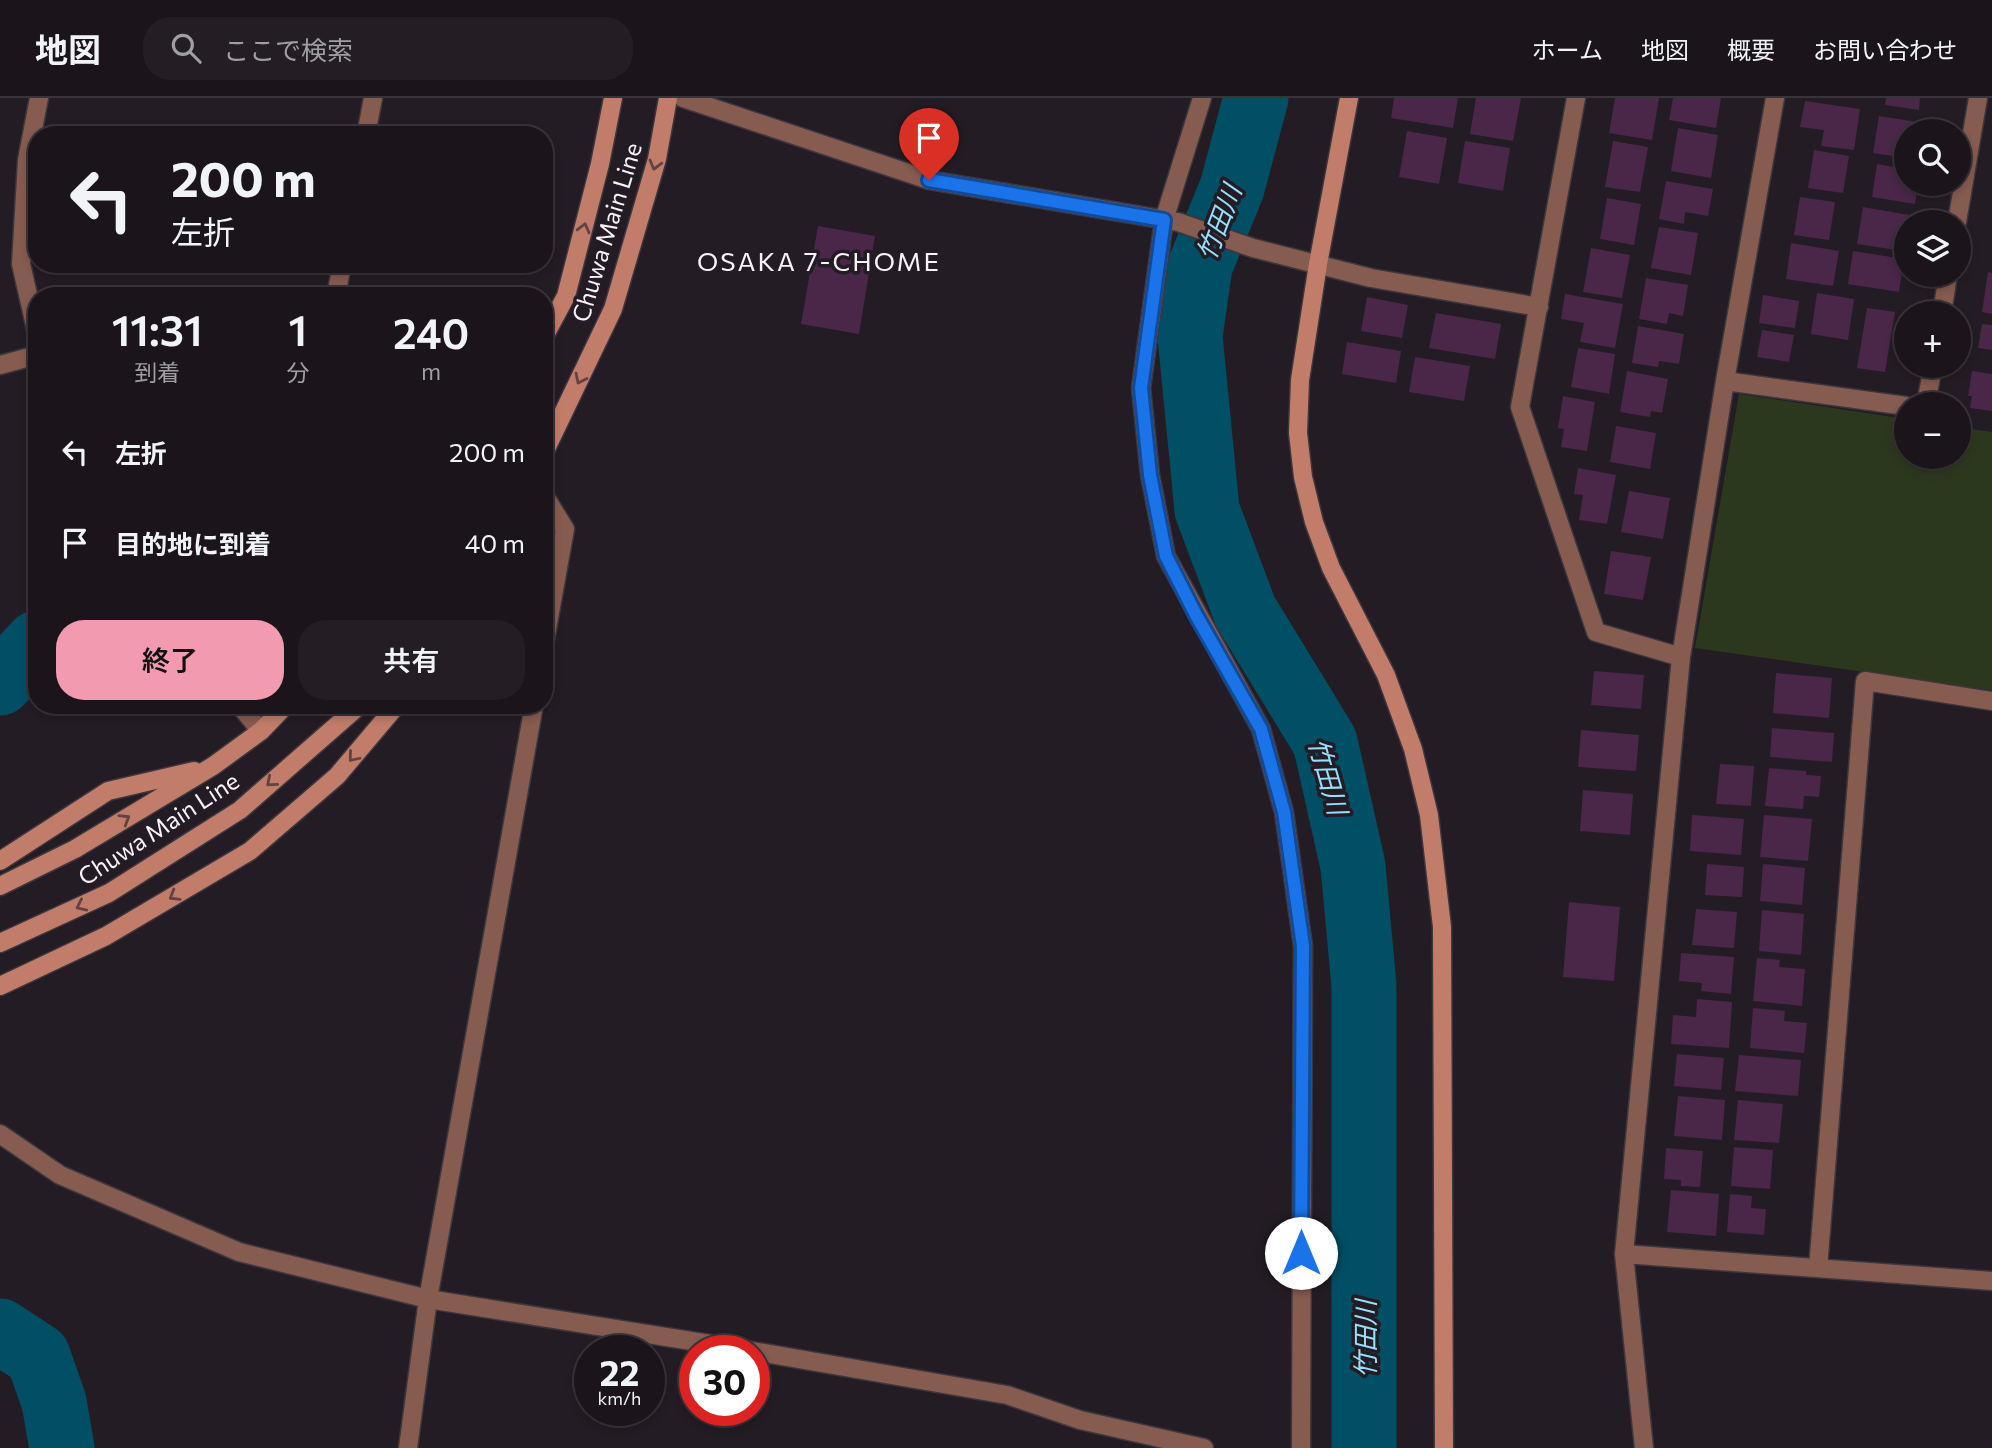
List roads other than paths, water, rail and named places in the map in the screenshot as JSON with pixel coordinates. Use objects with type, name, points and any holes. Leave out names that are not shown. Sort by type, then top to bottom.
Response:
[{"type":"main road","name":"Chuwa Main Line","points":[[553,320],[566,296],[600,164],[613,98]]},
{"type":"main road","name":"Chuwa Main Line","points":[[553,434],[613,309],[657,159],[668,98]]},
{"type":"main road","points":[[1349,98],[1318,264],[1300,380],[1298,433],[1314,522],[1331,568],[1385,675],[1413,749],[1429,815],[1443,926],[1444,1448]]},
{"type":"main road","name":"Chuwa Main Line","points":[[0,886],[75,849],[213,766],[261,731],[277,714]]},
{"type":"main road","name":"Chuwa Main Line","points":[[0,943],[109,893],[240,810],[350,714]]},
{"type":"main road","points":[[0,986],[106,936],[250,850],[337,776],[389,714]]},
{"type":"main road","points":[[0,861],[108,791],[213,766]]},
{"type":"street","points":[[34,126],[39,98]]},
{"type":"street","points":[[368,126],[373,98]]},
{"type":"street","points":[[683,98],[929,180],[1171,221],[1253,248],[1370,278],[1539,307]]},
{"type":"street","points":[[1202,98],[1171,221],[1141,388],[1150,475],[1166,556],[1196,615],[1261,729],[1284,812],[1303,946],[1301,1448]]},
{"type":"street","points":[[1576,98],[1520,407],[1596,632],[1681,657]]},
{"type":"street","points":[[1644,1448],[1624,1254],[1681,657],[1725,382],[1775,98]]},
{"type":"street","points":[[1959,210],[1978,98]]},
{"type":"street","points":[[28,155],[21,264],[28,295]]},
{"type":"street","points":[[0,365],[28,357]]},
{"type":"street","points":[[1725,382],[1894,405]]},
{"type":"street","points":[[553,509],[565,528],[553,595]]},
{"type":"street","points":[[1818,1268],[1865,681],[1992,701]]},
{"type":"street","points":[[247,714],[261,731]]},
{"type":"street","points":[[408,1448],[428,1299],[532,714]]},
{"type":"street","points":[[0,1134],[60,1175],[239,1252],[428,1299],[729,1346],[1007,1395],[1080,1420],[1204,1448]]},
{"type":"street","points":[[1624,1254],[1992,1281]]},
{"type":"waterway","name":"竹田川","points":[[1256,98],[1232,188],[1200,266],[1190,336],[1207,510],[1245,611],[1325,742],[1353,866],[1364,986],[1364,1448]]},
{"type":"waterway","name":"竹田川","points":[[0,683],[28,653]]},
{"type":"waterway","name":"竹田川","points":[[0,1331],[38,1356],[54,1402],[62,1448]]},
{"type":"district","name":"OSAKA 7-CHOME","points":[[819,260]]}]
